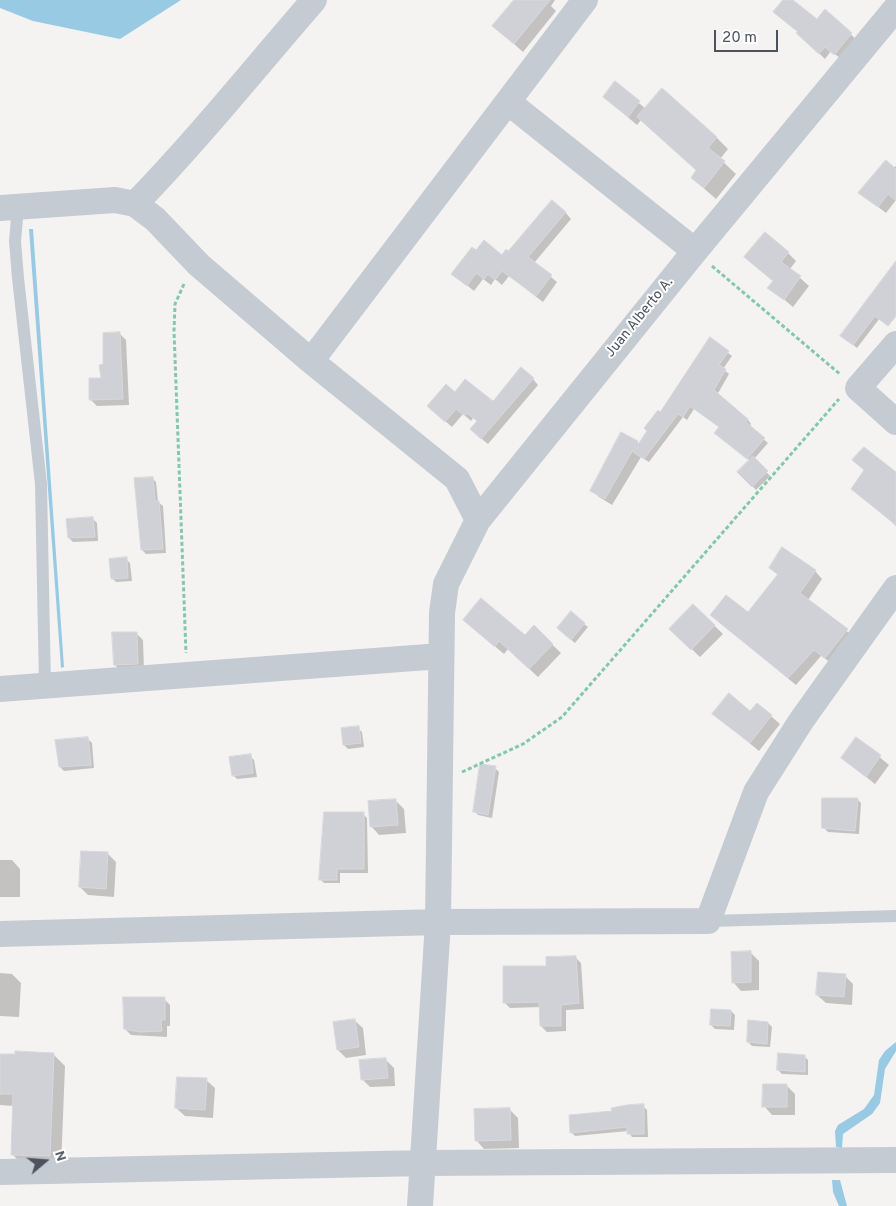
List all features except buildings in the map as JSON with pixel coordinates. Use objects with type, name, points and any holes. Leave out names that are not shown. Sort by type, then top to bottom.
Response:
[{"type":"street","points":[[135,204],[168,171],[202,128],[314,0]]},
{"type":"street","points":[[311,361],[585,0]]},
{"type":"street","name":"Juan Alberto A.","points":[[420,1206],[438,922],[442,613],[446,584],[478,520],[694,251],[896,8]]},
{"type":"street","points":[[508,102],[694,251]]},
{"type":"street","points":[[9,207],[115,200],[135,204],[155,219],[200,265],[311,361],[457,479],[478,520]]},
{"type":"street","points":[[896,344],[855,386],[896,422]]},
{"type":"street","points":[[0,934],[438,922],[708,921],[756,792],[801,721],[896,588]]},
{"type":"street","points":[[0,689],[441,656]]},
{"type":"street","points":[[0,1172],[424,1163],[896,1160]]},
{"type":"lane","points":[[9,207],[15,241],[41,484],[46,686]]},
{"type":"lane","points":[[708,921],[896,916]]},
{"type":"path","points":[[440,779],[472,768],[523,744],[562,717],[855,386],[694,251]]},
{"type":"path","points":[[187,676],[174,331],[175,304],[183,285],[200,265]]},
{"type":"water","points":[[0,0],[181,0],[120,39],[33,21],[0,8]]},
{"type":"water","points":[[29,229],[33,229],[64,667],[61,668]]},
{"type":"water","points":[[896,1042],[896,1051],[885,1069],[880,1103],[872,1114],[843,1134],[842,1148],[836,1147],[835,1131],[838,1125],[864,1109],[874,1095],[879,1060],[885,1051]]},
{"type":"water","points":[[832,1180],[840,1180],[847,1206],[839,1206],[833,1192]]}]
